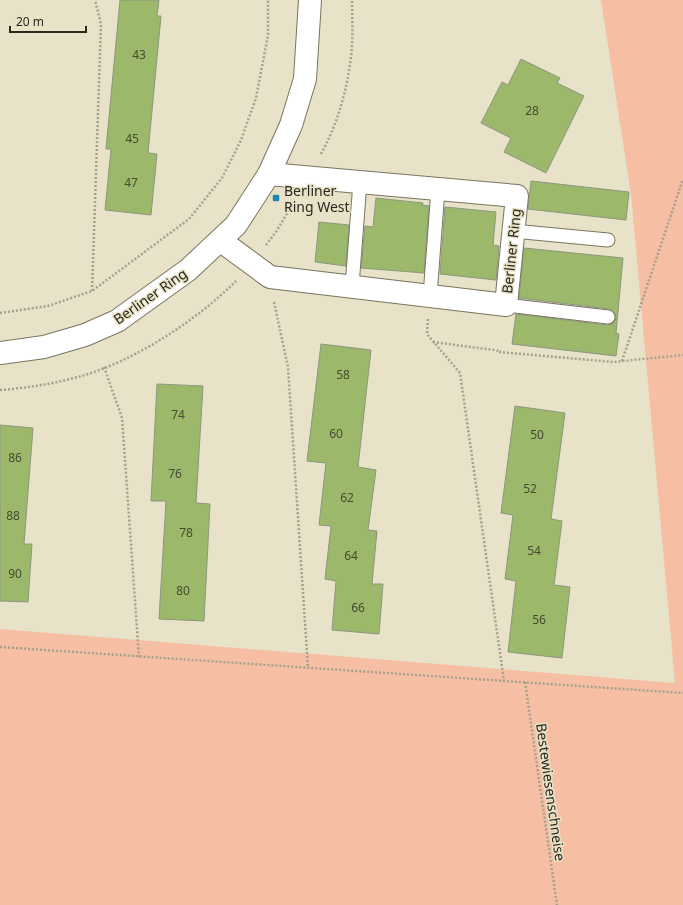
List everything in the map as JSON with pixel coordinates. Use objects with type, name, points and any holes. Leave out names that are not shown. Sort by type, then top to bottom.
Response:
[{"type":"street","name":"Berliner Ring","points":[[0,353],[44,347],[84,335],[117,321],[162,290],[221,241],[236,225],[269,174],[291,125],[305,79],[310,0]]},
{"type":"street","name":"Berliner Ring","points":[[221,241],[270,277],[506,305],[517,196],[269,174]]},
{"type":"lane","points":[[352,286],[360,182]]},
{"type":"lane","points":[[430,296],[438,189]]},
{"type":"lane","points":[[513,231],[608,240]]},
{"type":"lane","points":[[506,305],[608,317]]},
{"type":"path","points":[[92,291],[101,24],[95,0]]},
{"type":"path","points":[[0,313],[48,306],[92,291],[189,219],[222,178],[241,140],[256,98],[268,35],[268,0]]},
{"type":"path","points":[[0,390],[48,385],[80,377],[115,364],[152,344],[188,320],[223,294],[251,263],[276,232],[308,177],[325,147],[341,108],[348,80],[352,45],[352,0]]},
{"type":"path","points":[[622,361],[683,179]]},
{"type":"path","points":[[430,296],[427,334],[460,373],[504,681]]},
{"type":"path","points":[[273,297],[288,366],[308,668]]},
{"type":"path","points":[[433,342],[515,353]]},
{"type":"path","points":[[499,352],[614,362],[683,355]]},
{"type":"path","points":[[104,368],[122,418],[139,657]]},
{"type":"path","points":[[0,647],[683,693]]},
{"type":"path","name":"Bestewiesenschneise","points":[[525,682],[557,905]]},
{"type":"shaded area","points":[[601,0],[683,0],[683,905],[0,905],[0,629],[675,683],[631,194]]},
{"type":"building","points":[[120,0],[159,0],[157,16],[161,16],[148,153],[157,154],[151,215],[105,210],[111,149],[106,149]]},
{"type":"building","points":[[521,59],[560,78],[557,83],[584,96],[546,173],[504,152],[511,138],[481,123],[502,82],[508,85]]},
{"type":"building","points":[[531,181],[629,192],[626,220],[528,209]]},
{"type":"building","points":[[376,198],[423,203],[422,205],[429,206],[424,273],[361,268],[365,226],[373,227]]},
{"type":"building","points":[[445,207],[496,212],[493,245],[499,246],[496,280],[440,274]]},
{"type":"building","points":[[319,222],[349,225],[346,266],[315,262]]},
{"type":"building","points":[[524,248],[623,258],[616,333],[619,334],[616,356],[512,344],[516,314],[607,325],[612,324],[616,318],[615,314],[609,309],[519,298]]},
{"type":"building","points":[[321,344],[371,350],[358,467],[376,470],[368,530],[377,531],[372,584],[383,584],[379,634],[332,630],[336,581],[325,579],[331,526],[319,525],[326,463],[307,461]]},
{"type":"building","points":[[157,384],[203,386],[196,503],[210,504],[204,621],[159,619],[166,501],[151,501]]},
{"type":"building","points":[[515,406],[565,413],[551,519],[562,521],[554,585],[570,587],[562,658],[508,652],[516,581],[505,579],[513,515],[501,513]]},
{"type":"building","points":[[0,425],[33,428],[24,544],[32,544],[28,602],[0,601]]},
{"type":"place","name":"Berliner Ring West","points":[[276,198]]}]
